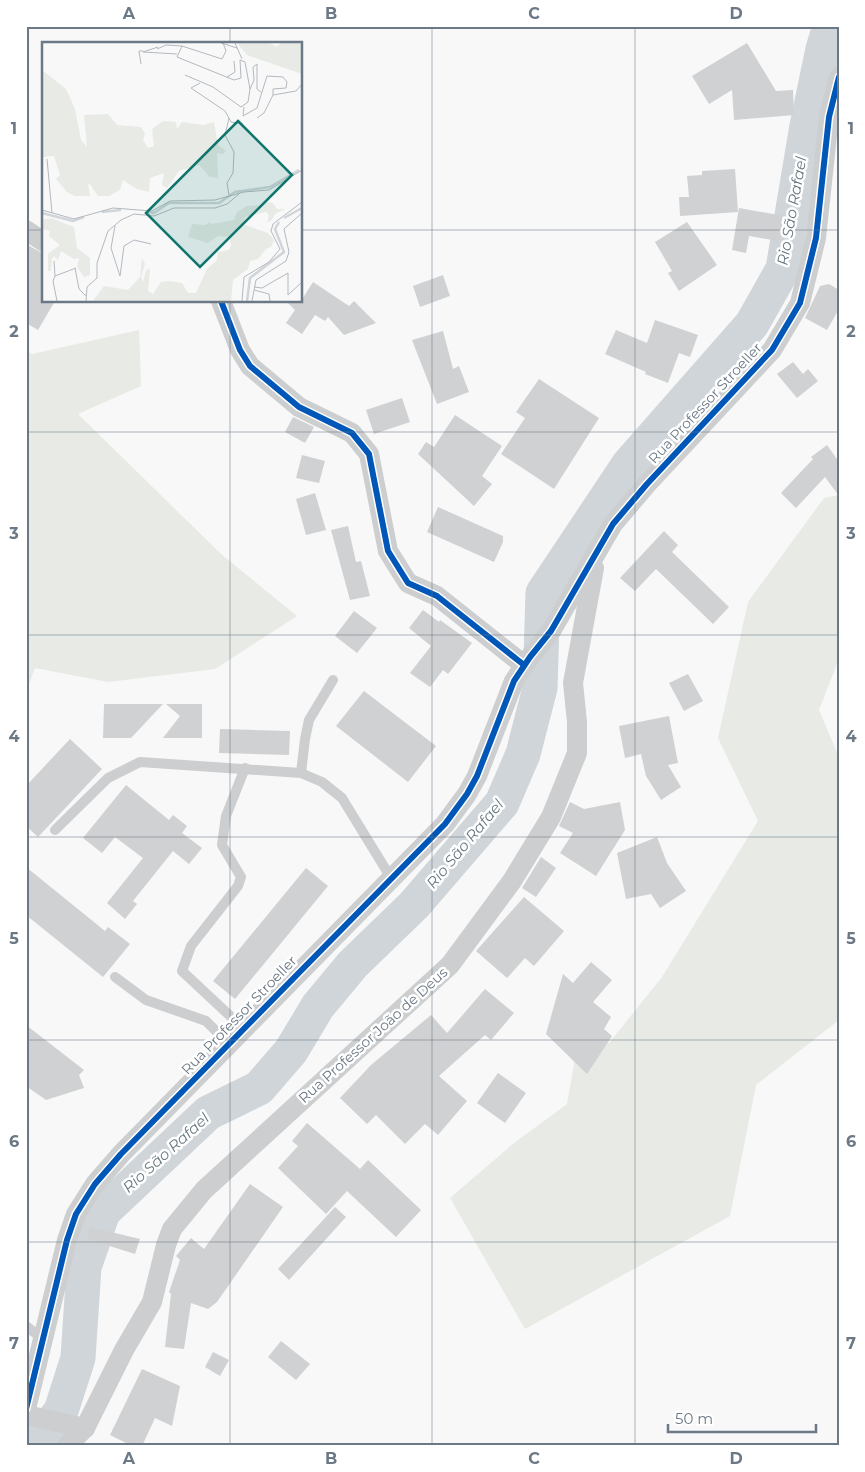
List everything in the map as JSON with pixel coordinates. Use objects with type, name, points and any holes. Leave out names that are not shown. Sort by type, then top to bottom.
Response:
[{"type":"street","name":"Rua Professor Stroeller","points":[[26,1409],[67,1240],[81,1206],[95,1184],[121,1154],[243,1028],[445,824],[467,794],[476,776],[498,716],[527,661],[551,631],[613,524],[647,484],[772,350],[800,303],[807,282],[816,238],[829,117],[839,77]]},
{"type":"street","points":[[26,230],[42,241]]},
{"type":"street","points":[[221,302],[240,350],[250,366],[299,407],[352,433],[369,454],[388,551],[408,583],[437,596],[527,661]]},
{"type":"street","name":"Rua Professor João de Deus","points":[[67,1446],[85,1428],[124,1350],[152,1302],[166,1244],[172,1229],[184,1212],[204,1190],[450,965],[512,880],[551,817],[577,753],[577,722],[573,683],[596,554]]},
{"type":"street","points":[[26,1414],[85,1428]]},
{"type":"lane","points":[[301,774],[304,739],[309,720],[333,680]]},
{"type":"lane","points":[[55,830],[108,778],[140,762],[245,768],[301,774],[322,782],[342,798],[391,878]]},
{"type":"lane","points":[[243,1028],[182,971],[190,946],[238,886],[241,877],[222,845],[226,816],[245,768]]},
{"type":"lane","points":[[115,977],[146,1000],[206,1021],[229,1044]]},
{"type":"lane","points":[[26,1326],[43,1339]]},
{"type":"shaded area","points":[[139,330],[141,386],[78,414],[221,554],[297,616],[215,669],[108,682],[35,668],[26,692],[26,350],[32,354]]},
{"type":"shaded area","points":[[839,495],[839,659],[819,710],[839,757],[839,1020],[756,1085],[730,1216],[525,1329],[450,1198],[514,1143],[567,1104],[581,1025],[609,1043],[662,977],[758,821],[718,738],[748,602],[824,498]]},
{"type":"building","points":[[747,43],[776,91],[793,90],[794,115],[734,120],[732,90],[709,104],[692,76]]},
{"type":"building","points":[[735,169],[738,212],[680,216],[679,197],[689,197],[687,176],[702,175],[702,171]]},
{"type":"building","points":[[739,208],[784,216],[779,241],[749,236],[746,253],[732,250]]},
{"type":"building","points":[[687,222],[717,265],[679,291],[668,273],[672,271],[655,242]]},
{"type":"building","points":[[26,244],[42,253],[42,302],[54,302],[38,330],[26,323]]},
{"type":"building","points":[[443,275],[450,296],[420,307],[413,286]]},
{"type":"building","points":[[313,282],[349,306],[354,301],[376,323],[344,335],[328,317],[325,321],[315,315],[302,334],[286,323],[295,310],[287,302],[302,302]]},
{"type":"building","points":[[829,284],[839,290],[839,309],[827,330],[805,318],[820,286]]},
{"type":"building","points":[[655,320],[698,335],[690,357],[679,353],[668,383],[605,354],[616,330],[647,343]]},
{"type":"building","points":[[443,331],[453,369],[459,366],[469,392],[437,404],[412,340]]},
{"type":"building","points":[[793,362],[803,374],[808,369],[818,381],[797,398],[777,374]]},
{"type":"building","points":[[539,379],[599,418],[554,489],[501,454],[525,418],[516,412]]},
{"type":"building","points":[[402,398],[410,422],[374,434],[366,410]]},
{"type":"building","points":[[455,415],[502,446],[482,476],[492,484],[474,506],[418,454],[426,442],[434,447]]},
{"type":"building","points":[[293,417],[314,427],[305,443],[285,432]]},
{"type":"building","points":[[827,445],[839,462],[839,496],[825,477],[796,508],[781,493],[813,459],[811,457]]},
{"type":"building","points":[[302,455],[325,461],[319,483],[296,478]]},
{"type":"building","points":[[315,493],[326,530],[306,535],[296,499]]},
{"type":"building","points":[[438,507],[503,536],[503,542],[494,562],[427,532]]},
{"type":"building","points":[[348,526],[356,562],[361,561],[370,596],[350,600],[331,530]]},
{"type":"building","points":[[664,531],[678,545],[672,552],[729,607],[713,624],[656,569],[635,591],[620,578]]},
{"type":"building","points":[[423,610],[472,643],[448,674],[443,670],[430,687],[410,673],[431,646],[409,628]]},
{"type":"building","points":[[354,611],[377,628],[357,653],[335,636]]},
{"type":"building","points":[[688,674],[703,701],[684,711],[669,683]]},
{"type":"building","points":[[364,691],[436,746],[408,782],[336,726]]},
{"type":"building","points":[[104,704],[163,704],[131,738],[103,738]]},
{"type":"building","points":[[166,704],[202,704],[202,738],[163,738],[180,716]]},
{"type":"building","points":[[669,716],[678,763],[668,765],[681,787],[661,800],[646,776],[641,754],[625,758],[619,726]]},
{"type":"building","points":[[220,729],[290,731],[289,755],[219,753]]},
{"type":"building","points":[[70,739],[102,769],[38,837],[26,826],[26,786]]},
{"type":"building","points":[[126,785],[169,820],[173,815],[187,826],[182,833],[202,848],[189,864],[173,851],[133,901],[137,904],[125,919],[107,903],[143,858],[115,837],[102,853],[83,838]]},
{"type":"building","points":[[570,802],[584,809],[620,802],[625,830],[596,876],[560,853],[573,833],[559,826]]},
{"type":"building","points":[[657,837],[667,863],[686,891],[660,908],[651,894],[626,899],[617,853]]},
{"type":"building","points":[[541,857],[556,868],[536,897],[522,888]]},
{"type":"building","points":[[26,867],[105,931],[108,927],[130,944],[103,977],[26,915]]},
{"type":"building","points":[[306,868],[328,886],[235,999],[213,981]]},
{"type":"building","points":[[524,897],[564,931],[534,966],[525,958],[507,978],[476,951]]},
{"type":"building","points":[[591,962],[612,980],[593,1002],[611,1017],[604,1029],[612,1036],[587,1074],[546,1034],[563,974],[573,983]]},
{"type":"building","points":[[485,989],[514,1013],[491,1040],[485,1035],[439,1076],[467,1101],[438,1135],[425,1124],[405,1144],[376,1115],[367,1124],[340,1098],[371,1065],[431,1015],[447,1033]]},
{"type":"building","points":[[26,1025],[84,1070],[79,1075],[84,1088],[46,1100],[26,1086]]},
{"type":"building","points":[[498,1073],[526,1093],[505,1123],[477,1103]]},
{"type":"building","points":[[307,1123],[360,1169],[368,1160],[421,1210],[396,1237],[347,1191],[326,1214],[278,1168],[298,1146],[292,1141]]},
{"type":"building","points":[[250,1184],[283,1207],[217,1302],[208,1309],[191,1303],[184,1349],[165,1347],[171,1294],[169,1292],[180,1260],[176,1256],[191,1238],[204,1249]]},
{"type":"building","points":[[335,1207],[346,1217],[289,1280],[278,1269]]},
{"type":"building","points":[[90,1227],[140,1239],[135,1254],[87,1239]]},
{"type":"building","points":[[281,1341],[310,1364],[296,1380],[268,1357]]},
{"type":"building","points":[[213,1352],[229,1360],[220,1376],[205,1367]]},
{"type":"building","points":[[142,1369],[180,1386],[172,1426],[155,1418],[142,1446],[132,1446],[110,1435]]},
{"type":"waterway","name":"Rio São Rafael","points":[[26,1440],[42,1435],[61,1411],[78,1358],[84,1267],[103,1212],[208,1113],[259,1088],[291,1051],[318,1006],[353,964],[414,905],[502,803],[523,754],[540,688],[543,593],[629,464],[752,324],[783,269],[807,126],[823,49],[830,26]]},
{"type":"cycle path","points":[[26,1409],[67,1240],[76,1214],[95,1184],[121,1154],[445,824],[467,794],[477,776],[514,681],[551,631],[613,524],[647,484],[772,350],[800,303],[816,238],[829,117],[839,77]]},
{"type":"cycle path","points":[[221,302],[240,350],[250,366],[299,407],[352,433],[369,454],[388,551],[408,583],[437,596],[524,665]]}]
